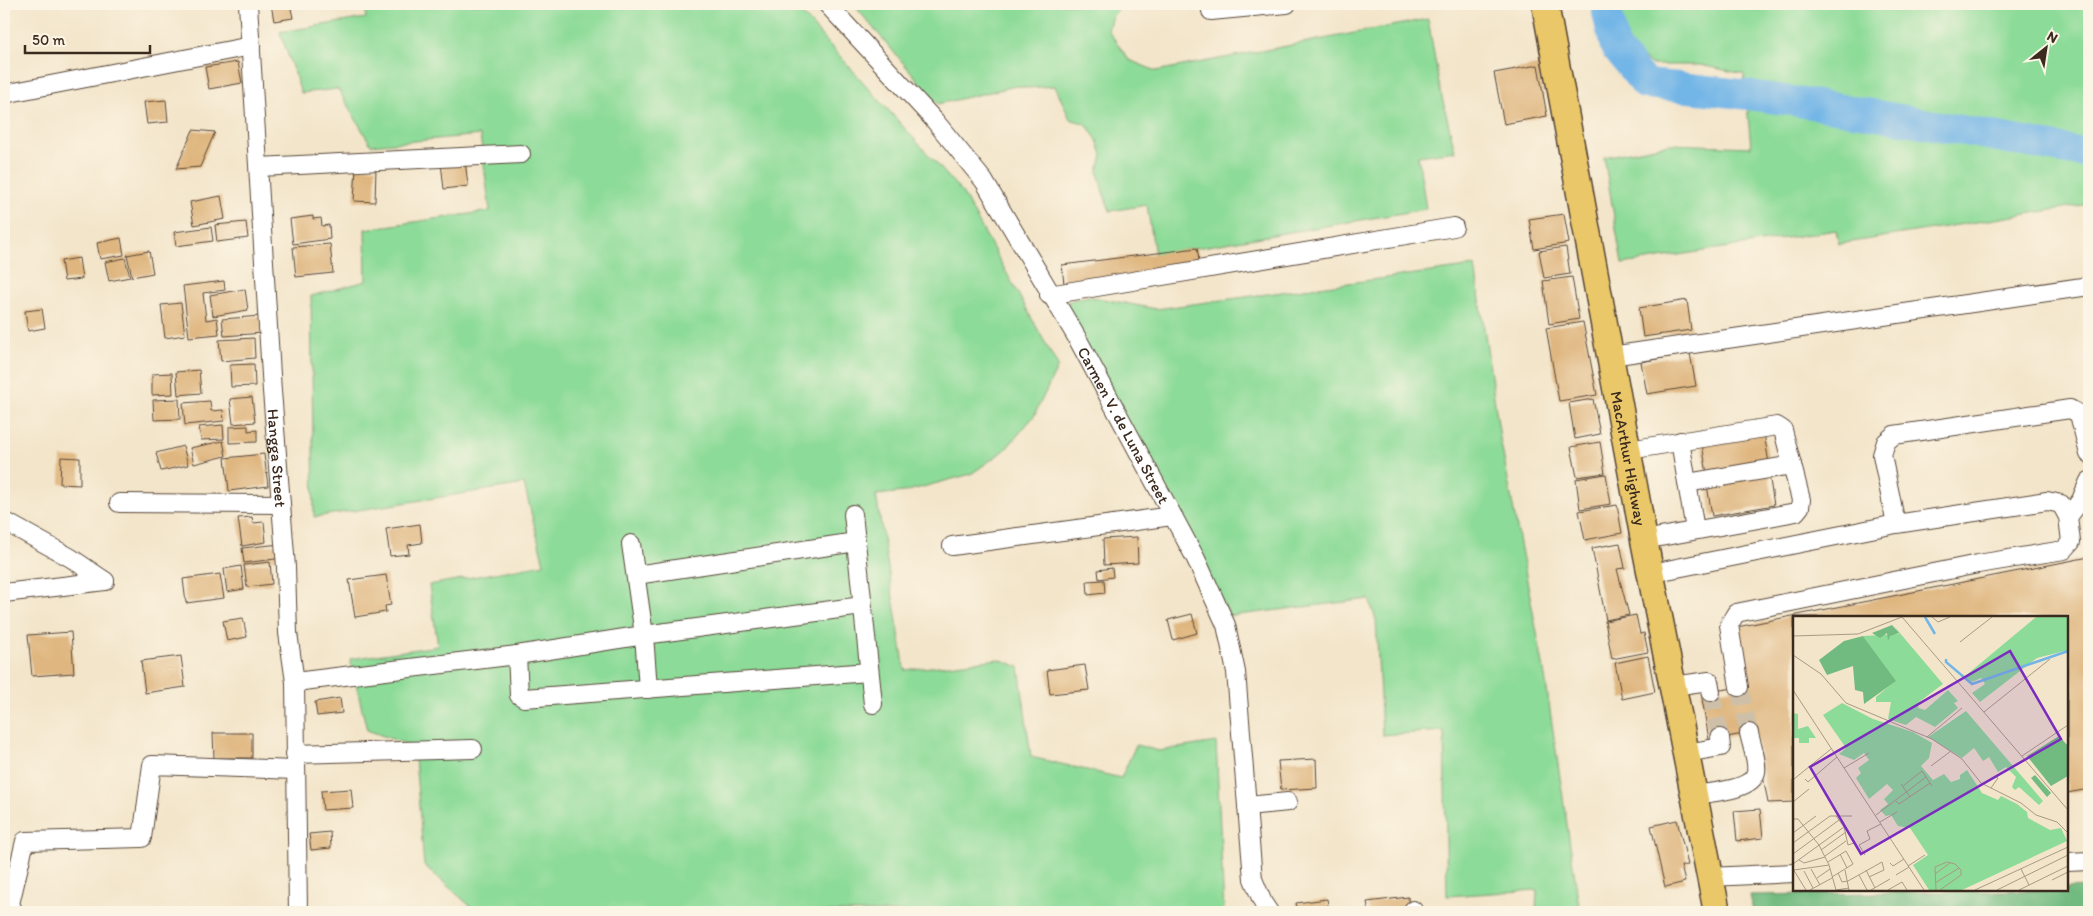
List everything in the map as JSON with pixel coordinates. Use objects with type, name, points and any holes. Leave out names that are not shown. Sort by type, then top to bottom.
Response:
[{"type":"highway","name":"MacArthur Highway","points":[[1544,4],[1629,450],[1644,540],[1652,572],[1716,912]]},
{"type":"street","name":"Hangga Street","points":[[248,4],[260,167],[288,633],[295,682],[298,912]]},
{"type":"street","name":"Carmen V. de Luna Street","points":[[827,4],[935,121],[984,181],[1049,295],[1076,336],[1196,559],[1226,625],[1236,672],[1253,879],[1262,903],[1269,912]]},
{"type":"street","points":[[1211,11],[1287,4]]},
{"type":"street","points":[[4,94],[251,46]]},
{"type":"street","points":[[260,167],[521,154]]},
{"type":"street","points":[[1049,295],[1454,227]]},
{"type":"street","points":[[1611,356],[2089,286]]},
{"type":"street","points":[[1896,524],[1882,455],[1886,442],[1894,435],[2070,409],[2079,414],[2089,454]]},
{"type":"street","points":[[1629,450],[1777,426],[1783,430],[1801,500],[1800,507],[1796,512],[1644,540]]},
{"type":"street","points":[[1680,441],[1695,530]]},
{"type":"street","points":[[1687,483],[1792,465]]},
{"type":"street","points":[[2068,516],[2081,500],[2089,481]]},
{"type":"street","points":[[1652,572],[1896,524],[2047,500],[2061,504],[2068,516],[2071,542],[2064,550],[1978,564],[1736,613],[1729,625],[1739,687]]},
{"type":"street","points":[[119,503],[280,504]]},
{"type":"street","points":[[853,514],[873,704]]},
{"type":"street","points":[[952,546],[1172,516]]},
{"type":"street","points":[[4,521],[71,558],[105,581],[4,593]]},
{"type":"street","points":[[636,575],[856,542]]},
{"type":"street","points":[[631,544],[644,635],[648,689]]},
{"type":"street","points":[[295,682],[517,655],[644,635],[862,606]]},
{"type":"street","points":[[517,655],[518,695],[524,698],[869,672]]},
{"type":"street","points":[[1673,686],[1709,681],[1711,692]]},
{"type":"street","points":[[1694,795],[1744,786],[1752,781],[1756,771],[1749,733]]},
{"type":"street","points":[[1686,753],[1721,747],[1720,738]]},
{"type":"street","points":[[14,912],[10,904],[25,841],[142,838],[152,765],[295,762],[473,749]]},
{"type":"street","points":[[1247,806],[1288,802]]},
{"type":"street","points":[[2068,862],[2089,861]]},
{"type":"street","points":[[1710,877],[1793,873]]},
{"type":"green space","points":[[365,4],[793,4],[962,192],[1058,366],[1034,416],[1005,450],[971,474],[904,492],[876,495],[905,670],[999,659],[1019,667],[1031,757],[1121,778],[1136,745],[1159,751],[1216,742],[1224,912],[477,912],[424,865],[414,747],[367,730],[350,659],[438,646],[429,585],[544,564],[524,484],[314,517],[311,296],[366,281],[365,229],[490,211],[480,135],[371,145],[338,89],[301,93],[280,32],[366,18]]},
{"type":"green space","points":[[853,4],[1121,4],[1111,19],[1108,30],[1129,60],[1156,71],[1428,19],[1440,89],[1455,151],[1418,156],[1426,209],[1155,255],[1147,205],[1110,211],[1098,171],[1102,155],[1097,140],[1086,124],[1070,119],[1055,86],[1028,88],[1016,86],[938,104]]},
{"type":"green space","points":[[1617,4],[2089,4],[2089,204],[1839,244],[1836,230],[1622,264],[1604,157],[1670,144],[1751,147],[1744,74],[1700,65],[1652,65],[1630,48]]},
{"type":"green space","points":[[1475,266],[1500,438],[1544,670],[1580,912],[1536,912],[1537,890],[1447,896],[1444,731],[1382,735],[1376,620],[1369,599],[1230,616],[1059,304],[1087,296],[1156,309]]},
{"type":"green space","points":[[2089,887],[2089,912],[1753,912],[1750,895],[2068,891],[2068,888]]},
{"type":"building","points":[[271,4],[290,4],[293,18],[274,21]]},
{"type":"building","points":[[238,62],[242,83],[209,89],[205,67]]},
{"type":"building","points":[[1538,65],[1547,116],[1504,124],[1494,73]]},
{"type":"building","points":[[166,100],[168,122],[147,124],[144,102]]},
{"type":"building","points":[[193,130],[215,132],[200,167],[176,169]]},
{"type":"building","points":[[465,160],[468,186],[444,189],[441,163]]},
{"type":"building","points":[[356,167],[376,168],[375,202],[354,201]]},
{"type":"building","points":[[221,196],[225,219],[194,225],[190,202]]},
{"type":"building","points":[[1564,214],[1569,243],[1534,249],[1529,219]]},
{"type":"building","points":[[313,216],[313,219],[321,218],[322,226],[329,225],[330,239],[293,244],[290,219]]},
{"type":"building","points":[[246,222],[248,238],[217,242],[215,225]]},
{"type":"building","points":[[211,227],[213,241],[176,246],[174,232]]},
{"type":"building","points":[[121,238],[124,255],[100,259],[97,243]]},
{"type":"building","points":[[330,244],[333,273],[296,277],[293,247]]},
{"type":"building","points":[[1566,247],[1570,274],[1544,278],[1539,251]]},
{"type":"building","points":[[1197,248],[1200,266],[1064,284],[1062,265]]},
{"type":"building","points":[[149,251],[153,273],[132,277],[127,255]]},
{"type":"building","points":[[79,258],[82,279],[64,281],[61,261]]},
{"type":"building","points":[[125,258],[130,277],[109,281],[105,262]]},
{"type":"building","points":[[1572,277],[1579,319],[1549,324],[1543,281]]},
{"type":"building","points":[[224,281],[225,290],[203,293],[206,320],[217,318],[219,334],[189,337],[183,286]]},
{"type":"building","points":[[245,289],[248,310],[213,316],[210,295]]},
{"type":"building","points":[[1687,300],[1691,330],[1643,337],[1639,308]]},
{"type":"building","points":[[181,303],[185,335],[165,338],[161,305]]},
{"type":"building","points":[[42,309],[45,328],[28,331],[25,311]]},
{"type":"building","points":[[261,316],[263,333],[224,336],[222,319]]},
{"type":"building","points":[[1583,322],[1597,395],[1559,401],[1546,328]]},
{"type":"building","points":[[254,338],[255,358],[221,361],[219,340]]},
{"type":"building","points":[[1690,353],[1696,386],[1647,394],[1641,362]]},
{"type":"building","points":[[254,364],[255,386],[231,387],[230,365]]},
{"type":"building","points":[[199,370],[201,393],[178,395],[176,372]]},
{"type":"building","points":[[172,373],[173,394],[152,395],[152,374]]},
{"type":"building","points":[[252,397],[255,422],[233,424],[230,399]]},
{"type":"building","points":[[179,399],[180,419],[154,420],[153,400]]},
{"type":"building","points":[[1593,399],[1600,434],[1575,439],[1569,403]]},
{"type":"building","points":[[210,401],[211,411],[223,410],[224,421],[185,425],[183,403]]},
{"type":"building","points":[[223,425],[224,439],[201,440],[199,427]]},
{"type":"building","points":[[248,426],[248,431],[257,430],[257,442],[229,443],[229,427]]},
{"type":"building","points":[[1764,433],[1769,464],[1707,474],[1702,444]]},
{"type":"building","points":[[223,441],[226,456],[194,464],[190,448]]},
{"type":"building","points":[[1600,442],[1605,473],[1577,477],[1571,447]]},
{"type":"building","points":[[183,446],[188,465],[161,471],[156,453]]},
{"type":"building","points":[[264,454],[268,486],[229,491],[225,458]]},
{"type":"building","points":[[61,457],[80,458],[80,485],[60,484]]},
{"type":"building","points":[[1606,474],[1611,504],[1580,509],[1576,479]]},
{"type":"building","points":[[1769,474],[1774,505],[1712,516],[1707,485]]},
{"type":"building","points":[[1617,505],[1622,533],[1585,540],[1579,511]]},
{"type":"building","points":[[252,517],[253,523],[264,522],[266,542],[242,546],[238,518]]},
{"type":"building","points":[[420,524],[422,543],[408,545],[409,554],[390,556],[386,529]]},
{"type":"building","points":[[1137,537],[1138,563],[1104,565],[1103,539]]},
{"type":"building","points":[[1620,543],[1625,568],[1617,569],[1629,615],[1606,620],[1592,548]]},
{"type":"building","points":[[281,544],[283,558],[244,563],[242,548]]},
{"type":"building","points":[[2089,557],[2089,789],[2068,793],[2068,616],[1793,616],[1793,802],[1768,803],[1755,732],[1709,740],[1701,693],[1747,686],[1737,627]]},
{"type":"building","points":[[270,562],[272,584],[247,587],[244,565]]},
{"type":"building","points":[[241,566],[244,589],[227,592],[224,569]]},
{"type":"building","points":[[1112,568],[1113,577],[1099,579],[1098,570]]},
{"type":"building","points":[[220,574],[224,598],[186,603],[183,579]]},
{"type":"building","points":[[386,575],[391,605],[385,606],[386,612],[355,617],[349,580]]},
{"type":"building","points":[[1104,580],[1105,593],[1088,595],[1087,581]]},
{"type":"building","points":[[1192,614],[1197,633],[1173,640],[1168,620]]},
{"type":"building","points":[[1636,615],[1640,634],[1644,633],[1648,652],[1612,659],[1605,621]]},
{"type":"building","points":[[243,618],[247,637],[227,641],[223,621]]},
{"type":"building","points":[[71,632],[74,673],[32,676],[28,635]]},
{"type":"building","points":[[181,656],[185,687],[145,693],[141,661]]},
{"type":"building","points":[[1648,656],[1655,692],[1622,699],[1615,663]]},
{"type":"building","points":[[1085,665],[1089,690],[1050,694],[1047,670]]},
{"type":"building","points":[[340,698],[342,713],[317,716],[315,702]]},
{"type":"building","points":[[213,733],[252,733],[252,758],[214,758]]},
{"type":"building","points":[[1316,759],[1317,788],[1281,790],[1278,761]]},
{"type":"building","points":[[351,789],[353,808],[323,810],[321,791]]},
{"type":"building","points":[[1760,809],[1763,838],[1737,841],[1734,811]]},
{"type":"building","points":[[1677,820],[1688,865],[1681,866],[1685,882],[1665,887],[1651,826]]},
{"type":"building","points":[[330,832],[331,848],[311,850],[309,834]]},
{"type":"building","points":[[1408,897],[1409,912],[1369,912],[1367,902]]},
{"type":"building","points":[[1327,899],[1329,912],[1298,912],[1296,903]]},
{"type":"waterway","points":[[1605,4],[1615,47],[1645,84],[1701,89],[1813,104],[2089,154]]},
{"type":"tunnel","points":[[1739,687],[1749,733]]},
{"type":"tunnel","points":[[1711,692],[1720,738]]}]
